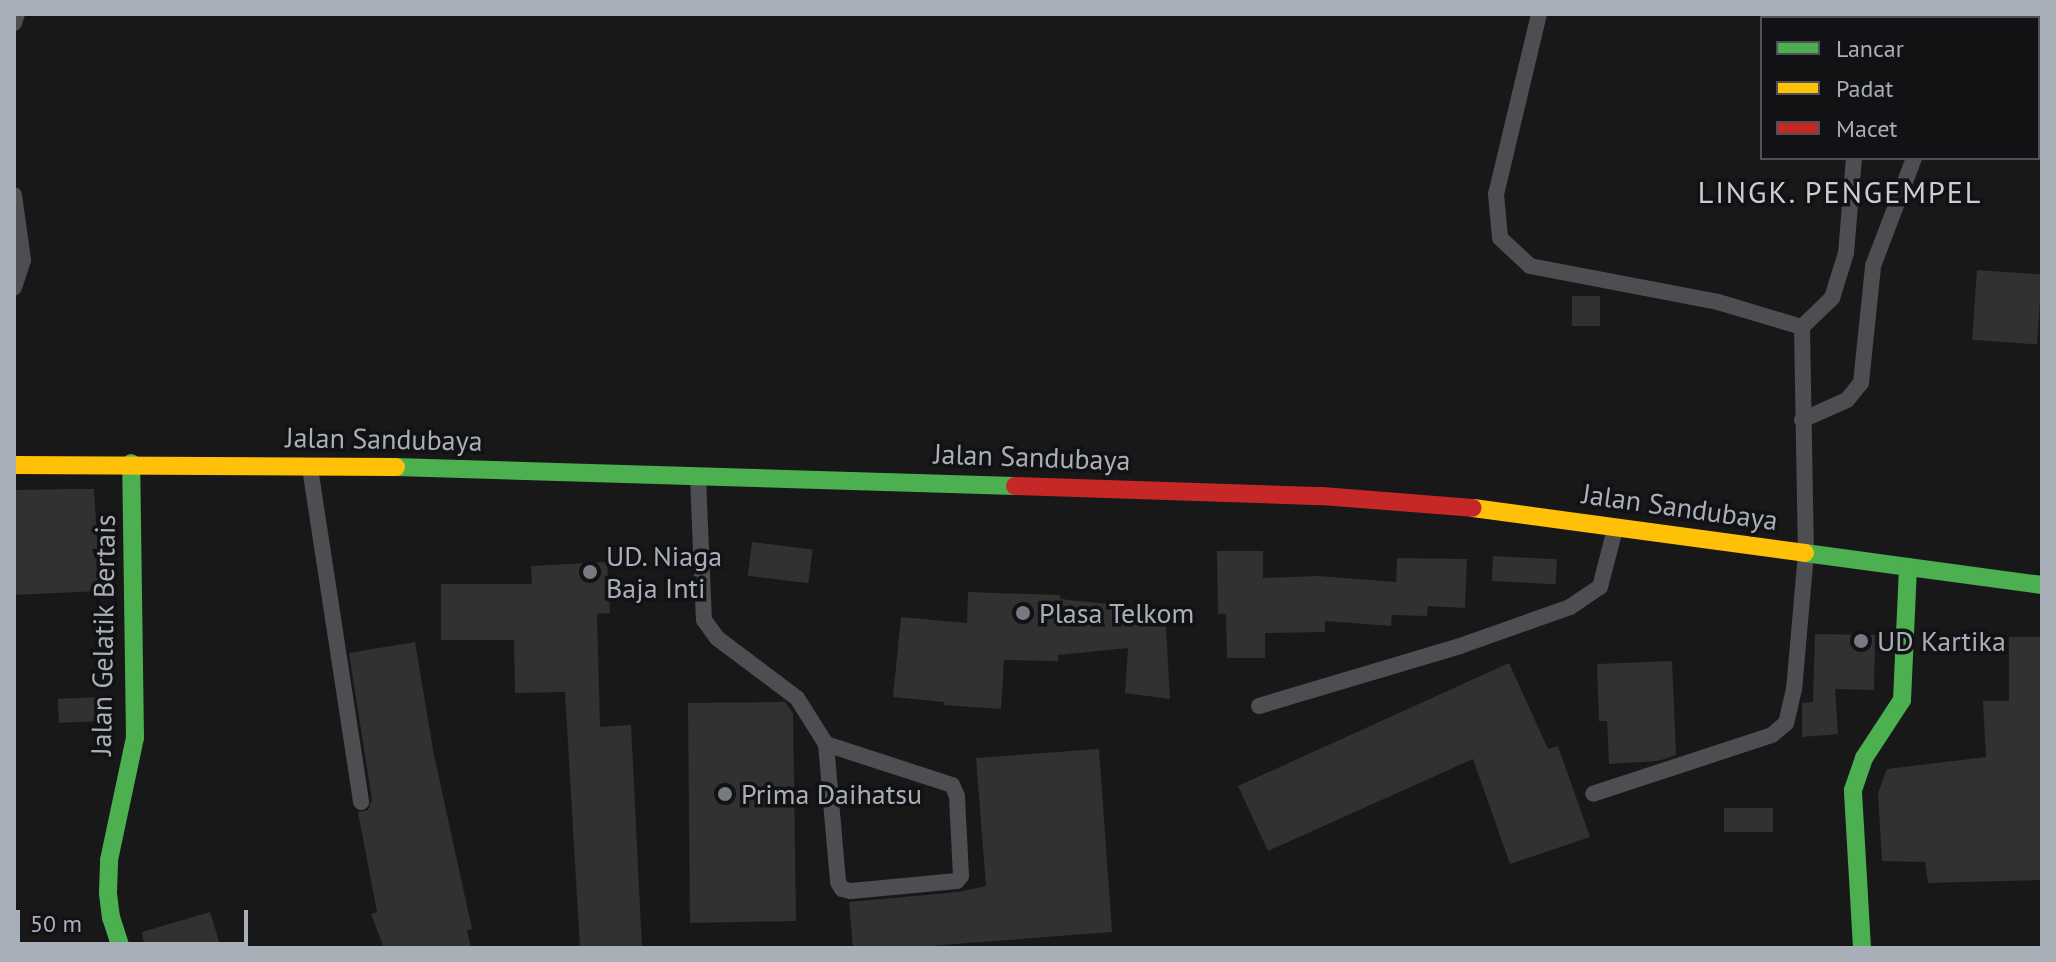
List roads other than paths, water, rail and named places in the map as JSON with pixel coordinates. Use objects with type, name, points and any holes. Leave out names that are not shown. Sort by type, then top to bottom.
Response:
[{"type":"main road","name":"Jalan Sandubaya","points":[[14,465],[131,463],[546,470],[698,478],[1017,484],[1322,496],[1452,505],[2042,585]]},
{"type":"main road","name":"Jalan Gelatik Bertais","points":[[121,948],[111,918],[108,882],[109,860],[135,738],[131,463]]},
{"type":"main road","points":[[1862,948],[1853,790],[1864,758],[1902,700],[1908,567]]},
{"type":"lane","points":[[14,23],[17,14]]},
{"type":"lane","points":[[1539,14],[1496,194],[1500,238],[1530,266],[1718,302],[1802,327]]},
{"type":"lane","points":[[1593,794],[1772,735],[1786,723],[1794,689],[1806,553],[1802,327],[1832,298],[1846,253],[1854,160]]},
{"type":"lane","points":[[1802,427],[1847,400],[1861,383],[1873,266],[1913,160]]},
{"type":"lane","points":[[14,195],[23,260],[14,288]]},
{"type":"lane","points":[[310,466],[361,802]]},
{"type":"lane","points":[[698,478],[704,620],[717,638],[797,698],[826,744],[838,882],[842,889],[851,891],[957,881],[961,876],[959,828],[957,796],[952,785],[826,744]]},
{"type":"lane","points":[[1259,706],[1460,646],[1570,607],[1600,587],[1615,527]]},
{"type":"place","name":"UD. Niaga Baja Inti","points":[[590,572]]},
{"type":"place","name":"Plasa Telkom","points":[[1023,613]]},
{"type":"place","name":"UD Kartika","points":[[1861,641]]},
{"type":"place","name":"Prima Daihatsu","points":[[725,794]]},
{"type":"district","name":"LINGK. PENGEMPEL","points":[[1840,192]]}]
